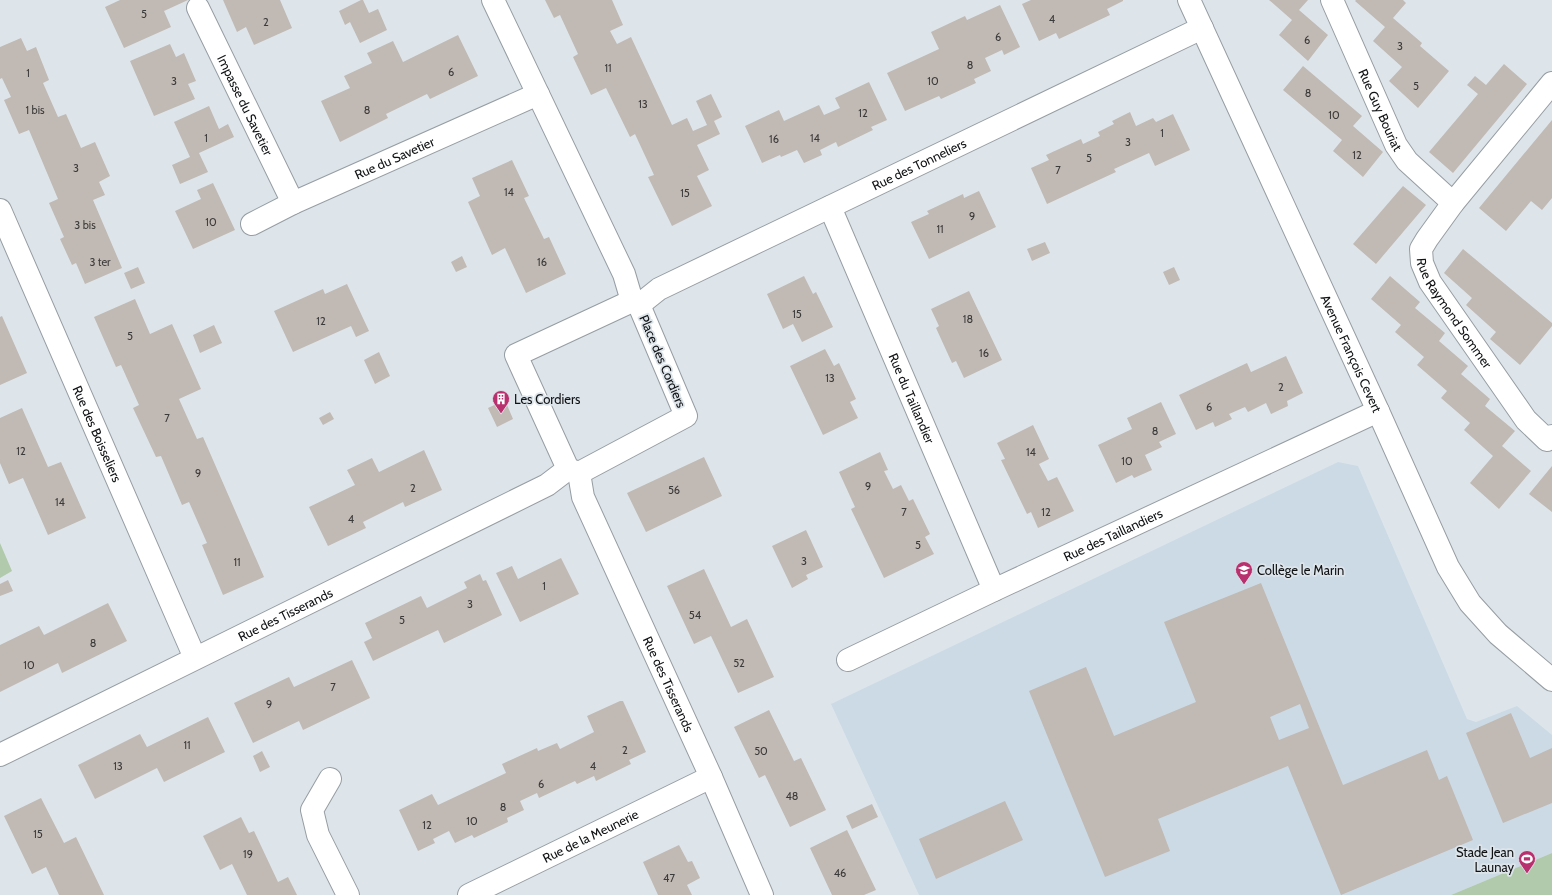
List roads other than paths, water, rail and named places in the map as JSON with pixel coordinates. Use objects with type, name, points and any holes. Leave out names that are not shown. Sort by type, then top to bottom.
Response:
[{"type":"street","points":[[494,0],[624,274],[635,303]]},
{"type":"street","name":"Avenue François Cevert","points":[[1189,0],[1448,567],[1470,603],[1498,634],[1552,680]]},
{"type":"street","name":"Rue Guy Bouriat","points":[[1332,0],[1396,145],[1407,161],[1453,203]]},
{"type":"street","name":"Impasse du Savetier","points":[[198,8],[293,203]]},
{"type":"street","name":"Rue des Tonneliers","points":[[635,303],[659,289],[1202,28]]},
{"type":"street","name":"Rue Raymond Sommer","points":[[1552,83],[1453,203],[1421,249],[1422,263],[1430,282],[1526,420],[1547,440],[1552,436]]},
{"type":"street","name":"Rue du Savetier","points":[[252,224],[293,203],[538,94]]},
{"type":"street","name":"Rue du Taillandier","points":[[830,207],[994,590]]},
{"type":"street","name":"Rue des Boisseliers","points":[[0,210],[195,658]]},
{"type":"street","name":"Place des Cordiers","points":[[635,303],[686,416],[574,471],[516,355],[635,303]]},
{"type":"street","name":"Rue des Taillandiers","points":[[848,660],[994,590],[1378,411]]},
{"type":"street","name":"Rue des Tisserands","points":[[0,754],[574,471],[583,496],[711,777],[762,895]]},
{"type":"street","name":"Rue de la Meunerie","points":[[469,895],[711,777]]},
{"type":"street","points":[[330,779],[312,810],[318,835],[348,895]]},
{"type":"place","name":"Les Cordiers","points":[[501,414]]},
{"type":"place","name":"Collège le Marin","points":[[1244,585]]},
{"type":"place","name":"Stade Jean Launay","points":[[1527,874]]}]
